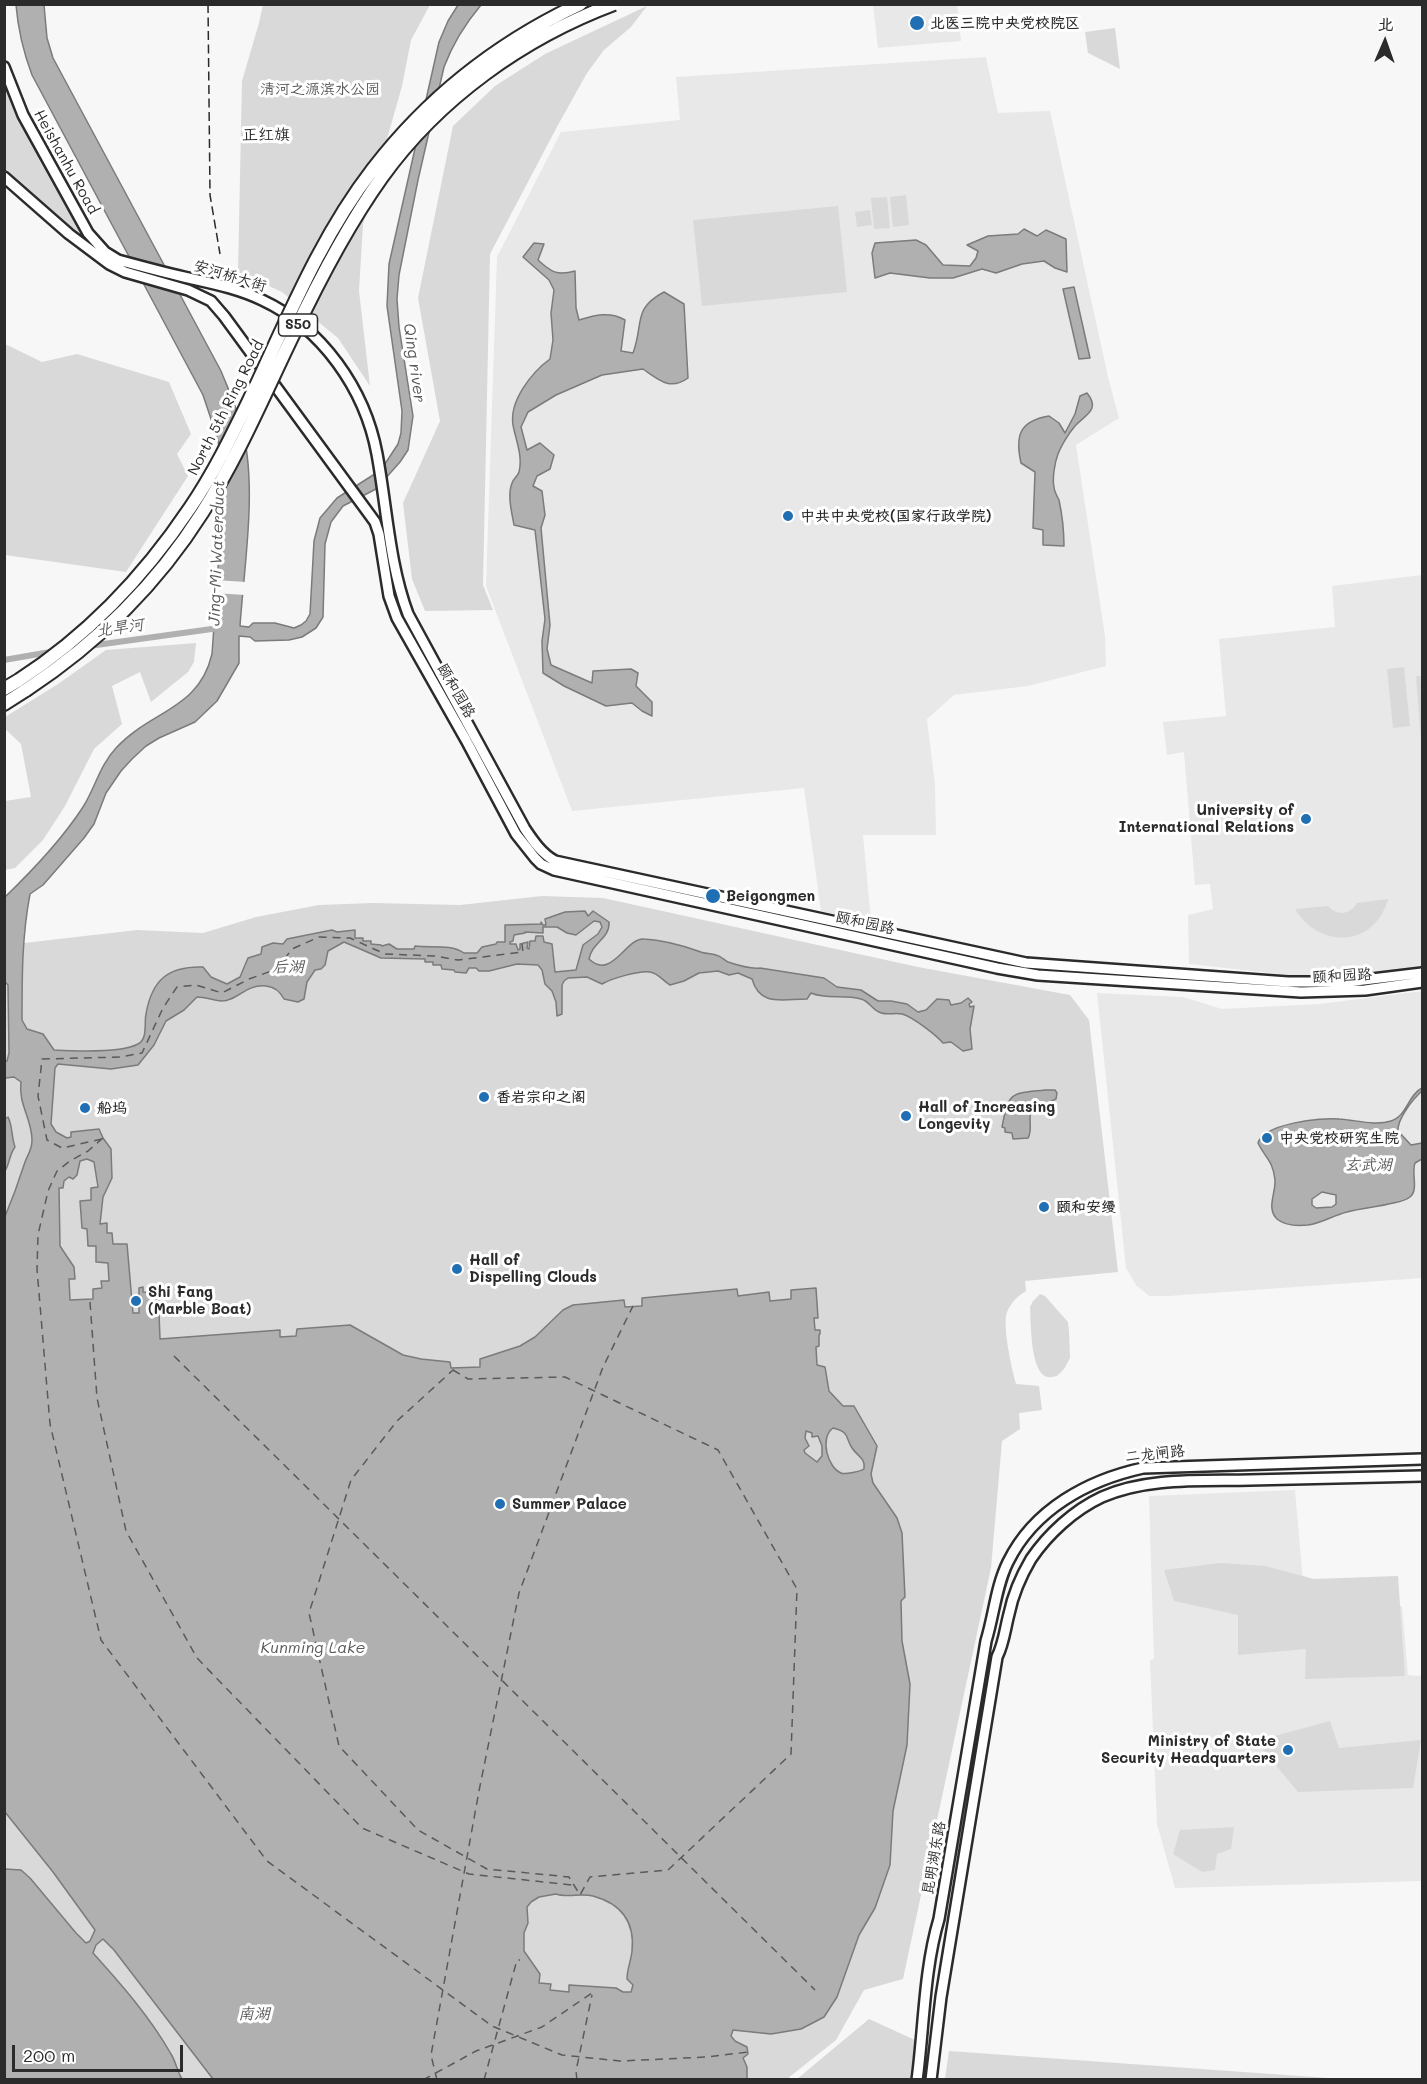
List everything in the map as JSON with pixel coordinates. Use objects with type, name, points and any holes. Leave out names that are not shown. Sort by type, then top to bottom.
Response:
[{"type":"highway","name":"North 5th Ring Road","points":[[4,704],[39,667],[89,627],[139,574],[187,513],[236,427],[321,250],[372,169],[416,119],[456,82],[517,37],[580,4]]},
{"type":"highway","name":"North 5th Ring Road","points":[[4,688],[23,685],[56,670],[95,639],[136,597],[188,534],[218,488],[239,449],[308,304],[344,236],[383,176],[400,155],[440,113],[504,60],[545,35],[614,4]]},
{"type":"main road","name":"Heishanhu Road","points":[[4,67],[23,115],[88,233],[105,252],[118,260]]},
{"type":"main road","name":"安河桥大街","points":[[4,177],[98,257],[124,272],[179,287],[210,301],[224,316],[375,522],[389,596]]},
{"type":"main road","name":"安河桥大街","points":[[118,260],[241,291],[276,307],[301,324],[325,347],[347,376],[363,409],[377,454],[396,579],[401,596]]},
{"type":"main road","name":"颐和园路","points":[[389,596],[397,618],[516,834],[541,864],[554,870],[997,968],[1038,975],[1301,992],[1365,990],[1422,982]]},
{"type":"main road","name":"颐和园路","points":[[401,596],[445,684],[525,829],[543,852],[555,861],[1026,963],[1288,982],[1347,982],[1422,973]]},
{"type":"main road","name":"二龙闸路","points":[[986,1641],[1007,1563],[1016,1549],[1034,1525],[1055,1506],[1068,1496],[1098,1481],[1143,1468],[1211,1464],[1422,1459]]},
{"type":"main road","points":[[1243,1465],[1244,1480]]},
{"type":"main road","name":"二龙闸路","points":[[1002,1645],[1019,1581],[1032,1559],[1049,1535],[1075,1513],[1102,1497],[1134,1487],[1177,1482],[1422,1476]]},
{"type":"main road","name":"昆明湖东路","points":[[917,2079],[932,1949],[986,1641]]},
{"type":"main road","name":"昆明湖东路","points":[[931,2079],[941,1997],[997,1657],[1002,1645]]},
{"type":"shaded area","name":"北医三院中央党校院区","points":[[873,5],[957,5],[961,41],[878,48]]},
{"type":"shaded area","name":"中共中央党校(国家行政学院)","points":[[986,57],[998,113],[1050,111],[1119,418],[1076,445],[1105,636],[1106,666],[1028,686],[954,695],[927,719],[935,785],[936,835],[863,835],[871,920],[860,919],[821,911],[804,788],[572,811],[486,586],[497,257],[561,132],[680,120],[676,77]]},
{"type":"shaded area","name":"University of International Relations","points":[[1422,575],[1422,966],[1307,977],[1189,964],[1188,915],[1213,909],[1210,884],[1195,885],[1184,752],[1167,755],[1163,722],[1226,716],[1219,639],[1335,627],[1332,586]]},
{"type":"shaded area","name":"中央党校研究生院","points":[[1422,991],[1422,1278],[1169,1296],[1149,1296],[1136,1285],[1126,1268],[1097,993],[1183,997],[1222,1009],[1320,1004]]},
{"type":"shaded area","name":"Ministry of State Security Headquarters","points":[[1295,1490],[1305,1604],[1324,1609],[1402,1606],[1408,1675],[1422,1676],[1422,1881],[1175,1888],[1157,1824],[1150,1660],[1154,1659],[1149,1496]]},
{"type":"green space","name":"清河之源滨水公园","points":[[263,5],[430,5],[411,40],[402,86],[363,224],[359,291],[370,386],[338,338],[282,292],[238,272],[242,81]]},
{"type":"green space","points":[[647,6],[631,27],[604,50],[587,73],[490,254],[483,585],[493,610],[425,611],[412,579],[403,503],[440,421],[418,298],[453,126],[495,86],[545,54]]},
{"type":"green space","points":[[1115,28],[1120,69],[1088,53],[1085,32]]},
{"type":"green space","points":[[4,77],[86,236],[83,239],[5,171]]},
{"type":"green space","points":[[906,195],[909,225],[893,227],[890,197]]},
{"type":"green space","points":[[887,197],[890,228],[874,229],[871,198]]},
{"type":"green space","points":[[838,206],[847,292],[702,306],[693,220]]},
{"type":"green space","points":[[870,210],[872,225],[857,227],[855,212]]},
{"type":"green space","points":[[5,344],[42,362],[77,354],[169,382],[191,434],[177,454],[188,476],[126,572],[5,555]]},
{"type":"green space","points":[[196,643],[194,662],[188,672],[151,702],[140,672],[112,686],[122,724],[94,749],[65,806],[43,840],[15,868],[5,870],[5,801],[31,797],[21,744],[5,729],[5,717],[106,650]]},
{"type":"green space","points":[[1404,667],[1410,726],[1393,728],[1387,669]]},
{"type":"green space","points":[[1416,676],[1422,676],[1422,754]]},
{"type":"green space","name":"Summer Palace","points":[[542,896],[603,898],[918,967],[1070,995],[1089,1020],[1118,1272],[1025,1281],[1026,1291],[1015,1300],[1007,1312],[1007,1337],[1016,1384],[1039,1386],[1042,1410],[1019,1413],[1020,1429],[1002,1441],[991,1568],[903,1979],[864,1990],[836,2040],[787,2079],[5,2080],[5,959],[24,943],[137,930],[203,933],[256,917],[319,905],[373,903],[460,905]]},
{"type":"green space","points":[[1388,899],[1381,915],[1372,927],[1359,934],[1346,937],[1332,937],[1318,931],[1295,909],[1328,906],[1343,913],[1351,910],[1357,903]]},
{"type":"green space","points":[[1040,1294],[1045,1296],[1068,1322],[1070,1358],[1057,1376],[1047,1377],[1041,1373],[1034,1357],[1030,1307]]},
{"type":"green space","points":[[1220,1563],[1265,1566],[1314,1579],[1398,1576],[1405,1676],[1305,1679],[1306,1649],[1238,1655],[1238,1615],[1174,1601],[1164,1570]]},
{"type":"green space","points":[[1330,1721],[1339,1748],[1421,1740],[1413,1788],[1298,1792],[1256,1741]]},
{"type":"green space","points":[[1234,1827],[1231,1849],[1217,1854],[1215,1870],[1202,1872],[1173,1854],[1180,1830]]},
{"type":"green space","points":[[869,2019],[915,2040],[910,2079],[797,2079]]},
{"type":"green space","points":[[949,2051],[1342,2079],[945,2079]]},
{"type":"water","name":"Kunming Lake","points":[[16,5],[44,5],[47,38],[53,58],[221,371],[236,408],[243,432],[249,478],[248,528],[240,626],[249,627],[253,623],[275,623],[294,628],[306,621],[310,614],[314,541],[320,518],[337,498],[381,470],[398,444],[402,411],[387,306],[389,264],[439,42],[458,5],[481,5],[460,34],[444,67],[399,275],[397,299],[399,327],[413,416],[408,450],[376,489],[343,506],[331,522],[325,544],[323,617],[316,628],[302,637],[289,640],[255,641],[250,637],[239,636],[239,663],[217,701],[195,722],[159,738],[132,759],[106,793],[94,824],[84,838],[43,885],[30,894],[25,925],[22,972],[22,1020],[27,1029],[43,1034],[54,1050],[97,1051],[131,1047],[141,1042],[143,1038],[149,1002],[158,983],[172,972],[181,969],[203,967],[211,977],[227,984],[240,977],[248,958],[261,954],[262,947],[273,943],[283,944],[287,939],[332,930],[337,932],[355,930],[355,938],[363,938],[363,941],[371,941],[371,944],[382,946],[389,944],[397,949],[414,949],[415,946],[441,947],[453,948],[464,953],[477,953],[482,947],[505,942],[505,925],[541,924],[541,922],[546,925],[545,919],[565,912],[585,911],[588,916],[593,911],[609,922],[607,933],[594,948],[589,959],[597,964],[605,965],[612,962],[631,944],[644,939],[671,943],[753,968],[824,978],[837,987],[861,990],[878,1001],[907,1004],[918,1012],[926,1010],[937,999],[949,1000],[951,1005],[961,1003],[968,998],[972,1002],[969,1004],[970,1007],[974,1006],[970,1029],[972,1049],[963,1051],[951,1042],[943,1043],[907,1016],[882,1013],[861,999],[811,993],[807,999],[773,1000],[760,994],[752,979],[738,973],[729,975],[718,971],[699,973],[670,985],[658,975],[650,972],[625,975],[602,984],[587,977],[568,978],[562,985],[562,1014],[557,1016],[552,991],[545,984],[542,970],[538,965],[517,964],[489,971],[469,968],[466,973],[455,972],[442,969],[441,965],[433,965],[433,962],[425,962],[425,959],[381,958],[344,942],[328,951],[325,965],[315,970],[307,982],[304,999],[298,1002],[284,999],[277,990],[266,986],[252,988],[227,1000],[197,997],[184,1010],[166,1021],[154,1045],[138,1065],[111,1069],[58,1064],[55,1068],[51,1124],[56,1132],[67,1138],[71,1137],[71,1132],[99,1129],[111,1149],[112,1178],[103,1197],[100,1224],[107,1223],[107,1233],[112,1233],[113,1244],[127,1244],[133,1313],[139,1313],[139,1288],[143,1287],[143,1292],[154,1293],[154,1286],[158,1286],[160,1339],[280,1330],[280,1337],[296,1336],[297,1329],[350,1325],[403,1355],[450,1362],[451,1368],[480,1367],[480,1359],[520,1346],[535,1337],[563,1310],[573,1305],[624,1300],[625,1307],[642,1306],[642,1298],[737,1289],[738,1296],[769,1292],[770,1301],[791,1299],[791,1290],[816,1288],[818,1318],[814,1318],[815,1330],[820,1330],[819,1346],[816,1347],[817,1365],[825,1367],[829,1391],[843,1406],[854,1406],[877,1446],[871,1474],[873,1483],[897,1518],[902,1533],[905,1597],[901,1601],[902,1641],[910,1684],[907,1745],[893,1811],[890,1865],[875,1908],[859,1935],[837,1997],[824,2017],[801,2029],[771,2034],[733,2030],[731,2036],[735,2041],[747,2047],[748,2054],[743,2058],[747,2067],[747,2079],[213,2079],[114,1950],[103,1939],[96,1945],[93,1953],[154,2027],[173,2057],[182,2079],[5,2079],[5,1869],[21,1870],[30,1878],[86,1943],[90,1941],[95,1930],[5,1812],[4,1219],[31,1149],[32,1140],[21,1097],[21,1082],[14,1077],[5,1078],[5,1061],[9,1053],[8,985],[4,981],[5,897],[46,855],[74,820],[116,748],[130,735],[185,698],[206,673],[212,654],[222,512],[222,471],[218,440],[203,395],[32,75],[21,40]],"holes":[[[594,921],[600,922],[602,927],[598,934],[583,945],[576,970],[555,972],[552,944],[544,942],[543,936],[536,936],[535,941],[530,941],[529,949],[527,948],[528,942],[520,944],[518,950],[516,944],[510,944],[514,935],[525,932],[543,933],[543,927],[557,927],[576,935]],[[87,1159],[94,1162],[98,1187],[91,1188],[91,1200],[80,1201],[82,1228],[87,1229],[88,1246],[96,1246],[96,1262],[108,1263],[109,1281],[101,1281],[102,1288],[93,1289],[93,1299],[70,1300],[69,1279],[75,1279],[74,1267],[60,1246],[59,1188],[63,1188],[64,1181],[69,1177],[73,1179],[77,1175],[80,1161]],[[833,1428],[845,1433],[852,1448],[862,1460],[864,1469],[846,1474],[836,1470],[829,1459],[827,1439]],[[806,1431],[812,1433],[812,1437],[818,1436],[822,1446],[822,1456],[817,1462],[805,1453],[804,1450],[809,1446],[805,1438]],[[556,1894],[588,1895],[603,1899],[619,1909],[629,1923],[631,1931],[632,1951],[627,1979],[633,1985],[631,1992],[623,1992],[616,1988],[569,1985],[569,1992],[550,1990],[551,1984],[539,1983],[540,1974],[524,1951],[524,1933],[528,1923],[527,1907],[539,1897]]]},
{"type":"water","points":[[1024,229],[1037,236],[1046,230],[1066,239],[1067,272],[1044,261],[1022,264],[996,273],[982,269],[953,278],[930,278],[890,273],[875,278],[872,253],[875,243],[916,240],[926,245],[943,265],[970,266],[978,251],[967,245],[988,236],[1018,234]]},
{"type":"water","points":[[534,243],[544,244],[538,260],[547,267],[559,273],[575,271],[576,308],[579,320],[597,315],[608,315],[625,320],[621,351],[633,353],[643,311],[654,298],[664,292],[684,304],[688,378],[676,384],[670,384],[643,369],[602,375],[556,395],[528,412],[521,427],[527,450],[540,443],[554,455],[550,469],[537,476],[533,486],[542,491],[545,515],[541,528],[550,625],[547,649],[551,665],[592,683],[593,671],[631,669],[638,673],[636,686],[652,702],[652,716],[632,703],[606,706],[543,673],[542,641],[545,619],[535,530],[514,525],[510,499],[512,483],[520,466],[520,454],[513,425],[515,406],[529,379],[550,359],[553,340],[551,313],[554,290],[549,280],[523,257]]},
{"type":"water","points":[[1074,287],[1090,358],[1079,359],[1063,289]]},
{"type":"water","points":[[1087,393],[1091,399],[1092,408],[1065,440],[1054,470],[1054,489],[1060,505],[1064,546],[1043,545],[1043,530],[1033,528],[1035,472],[1021,463],[1019,438],[1021,431],[1031,422],[1049,416],[1059,423],[1065,433],[1075,414],[1080,396]]},
{"type":"water","name":"玄武湖","points":[[1422,1088],[1398,1126],[1398,1131],[1411,1145],[1422,1143],[1422,1159],[1415,1163],[1414,1190],[1410,1197],[1399,1202],[1347,1212],[1308,1225],[1288,1224],[1277,1219],[1272,1210],[1274,1173],[1271,1163],[1258,1143],[1262,1136],[1281,1127],[1307,1121],[1331,1119],[1372,1123],[1391,1121],[1401,1115],[1417,1091]],"holes":[[[1322,1192],[1336,1195],[1336,1204],[1332,1207],[1316,1208],[1312,1205],[1312,1199]]]},
{"type":"water","points":[[1055,1090],[1056,1099],[1031,1111],[1028,1138],[1013,1139],[1012,1133],[1005,1132],[1005,1128],[1002,1127],[1009,1101],[1024,1092]]},
{"type":"water","points":[[8,1117],[15,1147],[5,1171],[5,1119]]},
{"type":"pier","points":[[215,580],[246,582],[245,595],[214,593]]},
{"type":"waterway","name":"北旱河","points":[[89,646],[219,628]]},
{"type":"waterway","name":"北旱河","points":[[4,660],[56,651]]},
{"type":"ferry route","points":[[102,1139],[62,1148],[47,1140],[38,1096],[42,1059],[121,1057],[142,1053],[163,1008],[177,987],[196,985],[222,993],[249,979],[277,969],[292,949],[319,937],[350,938],[385,954],[435,956],[458,960],[523,952],[522,944]]},
{"type":"ferry route","points":[[103,1138],[88,1151],[57,1171],[48,1191],[38,1235],[37,1269],[50,1424],[101,1640],[267,1861],[492,2026],[562,2055],[620,2061],[707,2057],[748,2052]]},
{"type":"ferry route","points":[[90,1302],[97,1398],[126,1531],[197,1658],[362,1828],[469,1874],[574,1887]]},
{"type":"ferry route","points":[[437,2080],[431,2055],[479,1791],[519,1593],[603,1367],[633,1306]]},
{"type":"ferry route","points":[[174,1356],[815,1990]]},
{"type":"ferry route","points":[[453,1370],[468,1379],[565,1377],[718,1450],[797,1589],[791,1754],[668,1870],[590,1877],[580,1895],[569,1877],[487,1869],[418,1830],[339,1746],[309,1613],[351,1480],[397,1421],[453,1370]]},
{"type":"ferry route","points":[[484,2080],[517,1960],[520,1960]]},
{"type":"ferry route","points":[[423,2080],[476,2051],[542,2027],[592,1993]]},
{"type":"ferry route","points":[[577,2080],[576,2071],[592,1995]]},
{"type":"railway","points":[[208,4],[210,195],[220,254]]},
{"type":"place","name":"北医三院中央党校院区","points":[[917,23]]},
{"type":"place","name":"中共中央党校(国家行政学院)","points":[[788,516]]},
{"type":"place","name":"University of International Relations","points":[[1306,819]]},
{"type":"place","name":"Beigongmen","points":[[713,896]]},
{"type":"place","name":"香岩宗印之阁","points":[[484,1097]]},
{"type":"place","name":"船坞","points":[[85,1108]]},
{"type":"place","name":"Hall of Increasing Longevity","points":[[906,1116]]},
{"type":"place","name":"中央党校研究生院","points":[[1267,1138]]},
{"type":"place","name":"颐和安缦","points":[[1044,1207]]},
{"type":"place","name":"Hall of Dispelling Clouds","points":[[457,1269]]},
{"type":"place","name":"Shi Fang (Marble Boat)","points":[[136,1301]]},
{"type":"place","name":"Summer Palace","points":[[500,1504]]},
{"type":"place","name":"Ministry of State Security Headquarters","points":[[1288,1750]]},
{"type":"district","name":"正红旗","points":[[266,135]]},
{"type":"water label","name":"Qing river","points":[[414,363]]},
{"type":"water label","name":"Jing-Mi Waterduct","points":[[217,553]]},
{"type":"water label","name":"后湖","points":[[288,967]]},
{"type":"water label","name":"南湖","points":[[254,2014]]}]
